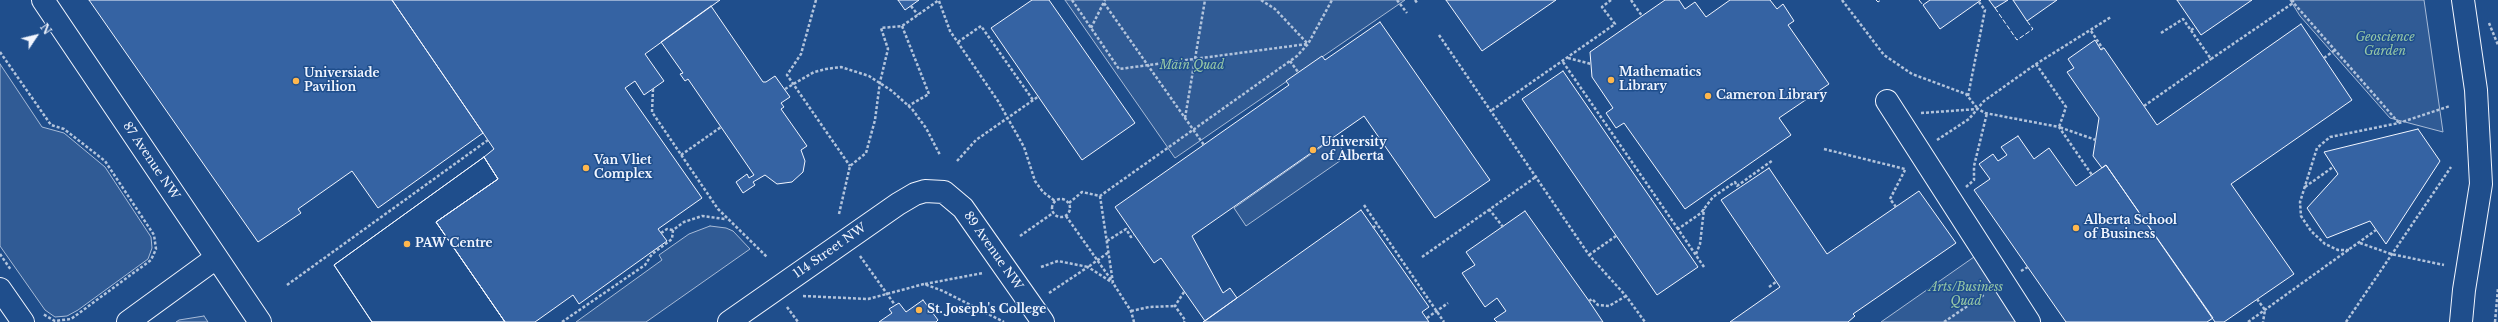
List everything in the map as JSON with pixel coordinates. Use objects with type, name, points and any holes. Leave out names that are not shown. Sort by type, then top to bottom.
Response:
[{"type":"street","name":"87 Avenue NW","points":[[43,0],[260,322]]},
{"type":"street","points":[[2461,322],[2464,290],[2481,184],[2476,90],[2463,0]]},
{"type":"street","points":[[1892,108],[2029,322]]},
{"type":"street","name":"114 Street NW","points":[[729,322],[915,194],[935,191]]},
{"type":"street","name":"89 Avenue NW","points":[[935,191],[952,197],[963,208],[1043,322]]},
{"type":"street","points":[[128,322],[216,258]]},
{"type":"street","points":[[7,281],[32,317]]},
{"type":"path","points":[[816,0],[800,54],[787,75],[850,166]]},
{"type":"path","points":[[839,214],[850,166],[866,153],[875,120],[880,82],[888,49],[881,28],[902,26],[939,0],[950,31],[998,101],[1028,156],[1035,181],[1043,192],[1055,201]]},
{"type":"path","points":[[1072,0],[1119,68],[1308,44]]},
{"type":"path","points":[[1185,118],[1205,0]]},
{"type":"path","points":[[1261,0],[1275,9],[1308,44]]},
{"type":"path","points":[[1069,202],[1082,192],[1100,196],[1192,129],[1290,61],[1308,44],[1332,0]]},
{"type":"path","points":[[1397,0],[1406,13]]},
{"type":"path","points":[[1415,0],[1418,4]]},
{"type":"path","points":[[1492,110],[1563,62],[1615,24],[1602,6],[1611,0]]},
{"type":"path","points":[[1631,0],[1642,16]]},
{"type":"path","points":[[1842,0],[1884,55],[1912,74],[1968,96],[1978,109]]},
{"type":"path","points":[[2144,106],[2292,1],[2399,123]]},
{"type":"path","points":[[1091,28],[1104,2],[1204,145]]},
{"type":"path","points":[[1968,96],[1985,10],[1979,2]]},
{"type":"path","points":[[911,6],[918,15]]},
{"type":"path","points":[[1935,141],[1969,119],[1984,101],[2036,64],[2091,31],[2111,17]]},
{"type":"path","points":[[2161,33],[2183,19],[2211,59]]},
{"type":"path","points":[[2488,21],[2498,45]]},
{"type":"path","points":[[902,26],[929,94],[908,106]]},
{"type":"path","points":[[958,42],[981,26],[1033,100]]},
{"type":"path","points":[[2191,30],[2196,27]]},
{"type":"path","points":[[2091,31],[2103,49]]},
{"type":"path","points":[[1439,35],[1492,110],[1589,255],[1626,296],[1645,322]]},
{"type":"path","points":[[2324,58],[2335,50]]},
{"type":"path","points":[[0,52],[51,125],[64,129],[105,161],[154,235],[156,248],[151,260],[71,319],[55,321],[32,317]]},
{"type":"path","points":[[1568,58],[1591,64]]},
{"type":"path","points":[[1290,61],[1298,72]]},
{"type":"path","points":[[1563,62],[1704,267]]},
{"type":"path","points":[[2036,64],[2066,107],[2059,127]]},
{"type":"path","points":[[784,89],[814,72],[841,67],[855,70],[880,82],[908,106],[926,128],[940,155]]},
{"type":"path","points":[[653,89],[652,112],[681,155],[718,209],[767,257]]},
{"type":"path","points":[[958,161],[976,140],[1039,96]]},
{"type":"path","points":[[2350,250],[2338,250],[2325,244],[2305,223],[2299,208],[2304,187],[2317,148],[2330,136],[2399,123],[2450,106]]},
{"type":"path","points":[[1892,108],[1978,109],[1987,113],[2059,127],[2096,140]]},
{"type":"path","points":[[1966,187],[1974,180],[1974,166],[1987,113]]},
{"type":"path","points":[[681,155],[721,127]]},
{"type":"path","points":[[2059,127],[2092,175]]},
{"type":"path","points":[[287,285],[488,140]]},
{"type":"path","points":[[1824,149],[1906,169]]},
{"type":"path","points":[[1678,229],[1704,209],[1713,197],[1734,182],[1737,186],[1773,160]]},
{"type":"path","points":[[1896,208],[1890,199],[1909,162]]},
{"type":"path","points":[[2304,187],[2333,167]]},
{"type":"path","points":[[2346,322],[2451,167]]},
{"type":"path","points":[[1422,257],[1537,176]]},
{"type":"path","points":[[1100,196],[1113,283]]},
{"type":"path","points":[[1053,213],[1052,207],[1055,201],[1062,198],[1069,202]]},
{"type":"path","points":[[1066,216],[1070,210],[1069,202]]},
{"type":"path","points":[[1364,205],[1444,322]]},
{"type":"path","points":[[1489,209],[1503,227]]},
{"type":"path","points":[[1696,254],[1699,248],[1704,209]]},
{"type":"path","points":[[1053,213],[1061,217],[1066,216]]},
{"type":"path","points":[[1020,236],[1053,213]]},
{"type":"path","points":[[661,233],[667,229],[673,230],[684,222],[696,217],[718,216],[728,219]]},
{"type":"path","points":[[1066,216],[1131,311],[1134,322]]},
{"type":"path","points":[[1373,228],[1377,224]]},
{"type":"path","points":[[1107,241],[1126,229],[1132,237],[1134,235]]},
{"type":"path","points":[[562,322],[645,265],[652,254],[672,239],[673,230]]},
{"type":"path","points":[[2248,322],[2376,230]]},
{"type":"path","points":[[1589,255],[1616,236]]},
{"type":"path","points":[[2359,243],[2391,254],[2444,265]]},
{"type":"path","points":[[1045,296],[1109,252]]},
{"type":"path","points":[[0,254],[7,281]]},
{"type":"path","points":[[860,256],[895,305]]},
{"type":"path","points":[[1041,267],[1058,261],[1088,267],[1113,283]]},
{"type":"path","points":[[801,296],[868,299],[924,284],[988,272]]},
{"type":"path","points":[[1944,322],[2003,281]]},
{"type":"path","points":[[1768,287],[1776,282]]},
{"type":"path","points":[[924,284],[943,291],[1004,322]]},
{"type":"path","points":[[2495,322],[2498,288]]},
{"type":"path","points":[[1175,306],[1184,292]]},
{"type":"path","points":[[1589,301],[1592,299],[1598,305],[1609,306],[1626,296]]},
{"type":"path","points":[[2257,299],[2265,310],[2263,322]]},
{"type":"path","points":[[1427,318],[1448,303]]},
{"type":"path","points":[[787,306],[798,322]]},
{"type":"path","points":[[1131,311],[1149,307],[1175,306]]},
{"type":"path","points":[[1175,306],[1185,320],[1184,322]]},
{"type":"shaded area","name":"Main Quad","points":[[1065,0],[1405,0],[1175,158]]},
{"type":"shaded area","name":"Geoscience Garden","points":[[2290,0],[2424,0],[2443,132],[2390,118],[2300,16]]},
{"type":"shaded area","points":[[0,64],[42,127],[64,133],[105,167],[151,237],[152,248],[148,259],[78,310],[67,316],[55,317],[45,310],[0,246]]},
{"type":"shaded area","points":[[1334,138],[1347,156],[1246,226],[1234,208]]},
{"type":"shaded area","points":[[710,226],[726,228],[733,231],[750,249],[646,322],[576,322],[662,260],[659,255],[689,234]]},
{"type":"shaded area","name":"Arts/Business Quad","points":[[1974,257],[2016,322],[1881,322]]},
{"type":"shaded area","points":[[204,316],[208,322],[176,322],[179,320]]},
{"type":"building","name":"Universiade Pavilion","points":[[89,0],[392,0],[483,133],[378,208],[352,171],[298,209],[301,213],[258,242]]},
{"type":"building","name":"Van Vliet Complex","points":[[392,0],[720,0],[645,54],[664,81],[644,95],[635,81],[625,88],[702,198],[658,229],[667,241],[579,304],[573,295],[535,322],[505,322],[436,222],[498,179],[484,157],[494,149]]},
{"type":"building","points":[[898,0],[919,0],[905,10]]},
{"type":"building","points":[[1032,0],[1049,0],[1135,123],[1082,160],[991,28]]},
{"type":"building","points":[[1446,0],[1556,0],[1482,51]]},
{"type":"building","name":"Cameron Library","points":[[1665,0],[1679,0],[1685,9],[1695,2],[1706,17],[1730,0],[1770,0],[1777,9],[1783,4],[1794,21],[1788,25],[1829,84],[1779,118],[1791,135],[1685,209],[1624,123],[1616,128],[1606,113],[1613,108],[1592,77],[1590,52]]},
{"type":"building","points":[[1930,0],[1981,0],[1940,29],[1923,5]]},
{"type":"building","points":[[1989,0],[2008,0],[1995,8]]},
{"type":"building","points":[[2013,0],[2057,0],[2027,21]]},
{"type":"building","points":[[2177,0],[2252,0],[2201,35]]},
{"type":"building","points":[[711,6],[763,82],[766,82],[775,76],[790,97],[781,103],[784,107],[781,109],[807,146],[801,150],[805,161],[803,172],[792,182],[777,184],[765,175],[753,182],[755,185],[743,193],[736,182],[747,174],[749,178],[754,175],[688,79],[685,81],[680,74],[683,73],[661,42]]},
{"type":"building","points":[[1380,22],[1490,180],[1435,218],[1364,116],[1192,236],[1223,293],[1230,288],[1237,298],[1205,321],[1161,258],[1154,263],[1115,207],[1289,85],[1286,81],[1322,56],[1325,60]]},
{"type":"building","points":[[2301,24],[2352,100],[2231,184],[2294,274],[2224,322],[2215,322],[2106,165],[2102,168],[2093,156],[2099,118],[2067,72],[2074,68],[2068,59],[2095,40],[2101,50],[2104,48],[2157,125]]},
{"type":"building","points":[[1563,71],[1698,267],[1657,295],[1522,99]]},
{"type":"building","points":[[2418,129],[2440,161],[2386,244],[2370,221],[2327,238],[2307,208],[2338,174],[2324,152]]},
{"type":"building","name":"Alberta School of Business","points":[[2018,136],[2034,159],[2049,148],[2076,186],[2106,165],[2213,318],[2207,322],[2066,322],[1974,190],[1990,179],[1979,164],[1993,154],[1998,161],[2007,155],[2001,147]]},
{"type":"building","name":"PAW Centre","points":[[484,157],[498,179],[436,222],[505,322],[372,322],[334,265]]},
{"type":"building","name":"PAW Centre","points":[[484,157],[498,179],[436,222],[505,322],[372,322],[334,265]]},
{"type":"building","points":[[1769,168],[1827,254],[1919,191],[1956,243],[1853,314],[1855,316],[1848,322],[1730,322],[1780,287],[1721,200]]},
{"type":"building","points":[[1361,210],[1429,307],[1422,312],[1429,322],[1203,322]]},
{"type":"building","points":[[1525,211],[1603,322],[1497,322],[1494,319],[1506,311],[1497,298],[1485,307],[1462,273],[1475,265],[1466,252]]},
{"type":"building","name":"St. Joseph's College","points":[[923,300],[938,320],[936,322],[879,322],[892,313],[889,309],[899,303],[906,312]]},
{"type":"fence","points":[[1876,0],[1878,2],[1881,0]]},
{"type":"fence","points":[[1919,0],[1923,5]]},
{"type":"fence","points":[[1995,8],[2017,40],[2033,29],[2027,21]]},
{"type":"place","name":"Mathematics Library","points":[[1611,80]]},
{"type":"place","name":"Universiade Pavilion","points":[[296,81]]},
{"type":"place","name":"Cameron Library","points":[[1708,96]]},
{"type":"place","name":"University of Alberta","points":[[1313,150]]},
{"type":"place","name":"Van Vliet Complex","points":[[586,168]]},
{"type":"place","name":"Alberta School of Business","points":[[2076,228]]},
{"type":"place","name":"PAW Centre","points":[[407,244]]},
{"type":"place","name":"St. Joseph's College","points":[[919,310]]}]
